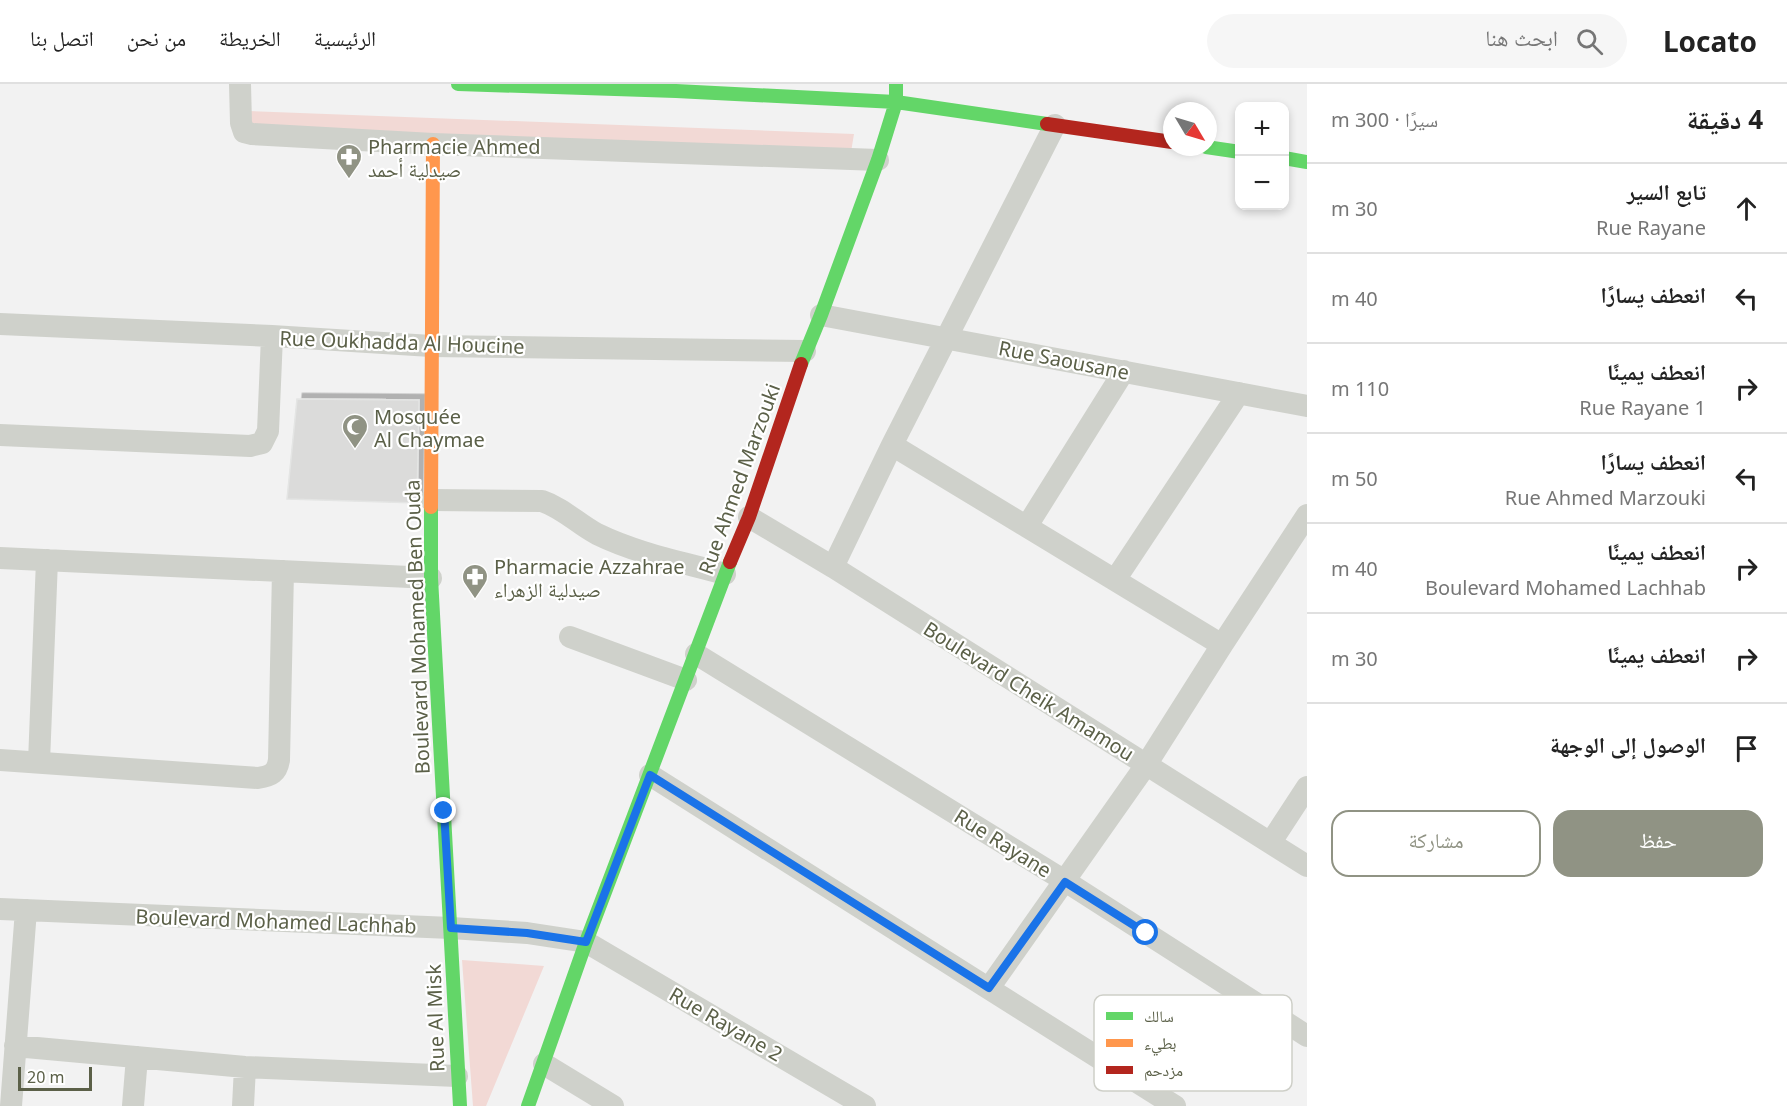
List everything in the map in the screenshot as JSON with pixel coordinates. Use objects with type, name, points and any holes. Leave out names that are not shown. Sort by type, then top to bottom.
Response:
[{"type":"street","points":[[240,84],[241,123],[244,132],[252,134],[433,144],[878,160]]},
{"type":"street","points":[[458,84],[781,90],[896,102],[1163,141]]},
{"type":"street","name":"Rue Ahmed Marzouki","points":[[528,1106],[586,942],[725,574],[749,518],[805,351],[878,160],[896,102],[896,84]]},
{"type":"street","points":[[833,567],[892,445],[1055,125]]},
{"type":"street","name":"Boulevard Mohamed Ben Ouda","points":[[433,144],[431,578],[451,928]]},
{"type":"street","points":[[1217,149],[1235,151]]},
{"type":"street","points":[[1289,159],[1307,162]]},
{"type":"street","name":"Rue Saousane","points":[[820,315],[1307,406]]},
{"type":"street","name":"Rue Oukhadda Al Houcine","points":[[0,324],[272,336],[431,346],[805,351]]},
{"type":"street","points":[[0,435],[250,446],[262,443],[268,431],[272,336]]},
{"type":"street","points":[[1027,526],[1124,371]]},
{"type":"street","points":[[1115,580],[1239,393]]},
{"type":"street","points":[[892,445],[1222,645]]},
{"type":"street","points":[[431,500],[542,501],[554,505],[596,533],[631,549],[725,574]]},
{"type":"street","points":[[989,988],[1146,765],[1307,515]]},
{"type":"street","name":"Boulevard Cheik Amamou","points":[[749,518],[833,567],[1307,866]]},
{"type":"street","points":[[0,558],[431,578]]},
{"type":"street","points":[[39,762],[46,561]]},
{"type":"street","points":[[0,760],[258,778],[274,773],[278,768],[279,760],[283,571]]},
{"type":"street","points":[[570,637],[686,680]]},
{"type":"street","name":"Rue Rayane","points":[[696,654],[1065,882],[1243,995]]},
{"type":"street","points":[[650,775],[1094,1054]]},
{"type":"street","points":[[1271,842],[1307,787]]},
{"type":"street","name":"Boulevard Mohamed Lachhab","points":[[0,909],[451,928],[527,933],[586,942]]},
{"type":"street","points":[[11,1106],[26,910]]},
{"type":"street","name":"Rue Al Misk","points":[[451,928],[460,1106]]},
{"type":"street","name":"Rue Rayane 2","points":[[586,942],[865,1106]]},
{"type":"street","name":"Rue Rayane","points":[[1292,1026],[1307,1036]]},
{"type":"street","points":[[15,1046],[245,1067],[457,1076]]},
{"type":"street","points":[[133,1106],[137,1057]]},
{"type":"street","points":[[544,1064],[613,1106]]},
{"type":"street","points":[[243,1106],[245,1067]]},
{"type":"street","points":[[1152,1091],[1176,1106]]},
{"type":"shaded area","points":[[248,111],[854,134],[851,152],[248,129]]},
{"type":"shaded area","points":[[462,960],[544,966],[486,1106],[473,1106]]},
{"type":"building","name":"Mosquée Al Chaymae","points":[[297,399],[419,400],[417,503],[287,499]]},
{"type":"traffic: fast","points":[[458,84],[676,91],[896,102],[1047,124]]},
{"type":"traffic: fast","points":[[801,364],[878,160],[896,102],[896,84]]},
{"type":"traffic: fast","points":[[1217,149],[1235,151]]},
{"type":"traffic: fast","points":[[1289,159],[1307,162]]},
{"type":"traffic: fast","points":[[431,507],[431,578],[460,1106]]},
{"type":"traffic: fast","points":[[528,1106],[586,942],[730,562]]},
{"type":"traffic: slow","points":[[431,507],[433,144]]},
{"type":"traffic: jam","points":[[1047,124],[1163,141]]},
{"type":"traffic: jam","points":[[730,562],[749,517],[801,364]]},
{"type":"place","name":"Pharmacie Ahmed صيدلية أحمد","points":[[349,180]]},
{"type":"place","name":"Mosquée Al Chaymae","points":[[355,450]]},
{"type":"place","name":"Pharmacie Azzahrae صيدلية الزهراء","points":[[475,600]]},
{"type":"route","points":[[444,811],[451,928],[527,933],[586,942],[650,775],[989,988],[1065,882],[1146,933]]}]
